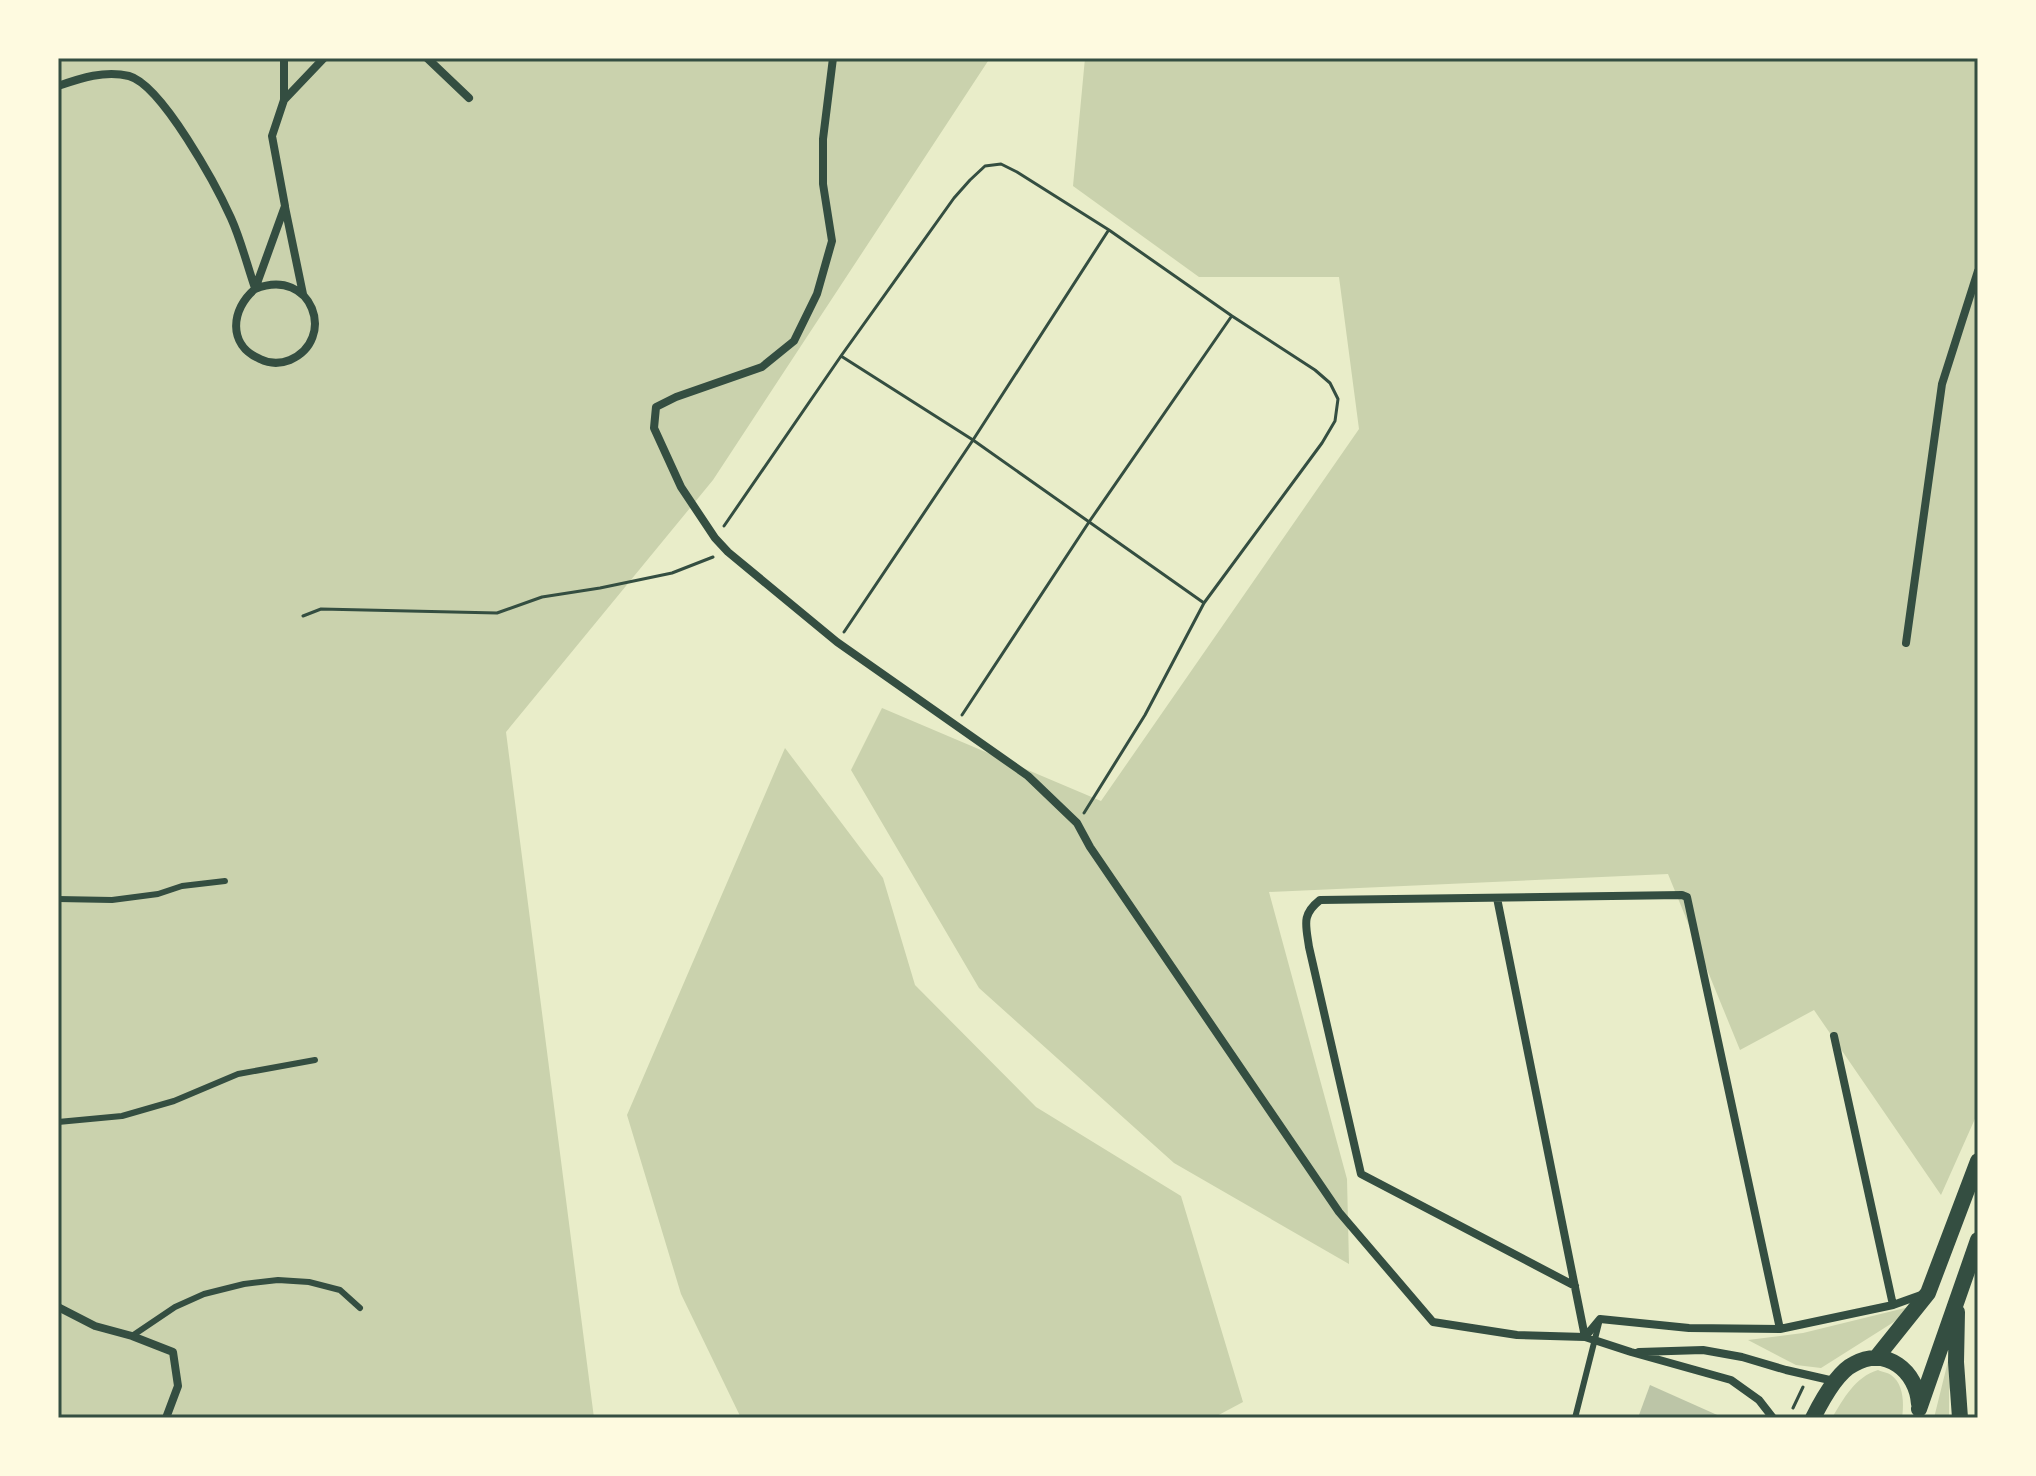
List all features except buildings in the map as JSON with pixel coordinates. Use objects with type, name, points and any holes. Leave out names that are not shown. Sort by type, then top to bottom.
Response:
[{"type":"main road","points":[[1876,1358],[1928,1293],[1978,1161]]},
{"type":"main road","points":[[1918,1414],[1978,1240]]},
{"type":"main road","points":[[1957,1298],[1956,1362],[1960,1418]]},
{"type":"main road","points":[[1813,1418],[1836,1381],[1853,1364],[1876,1358],[1894,1362],[1909,1374],[1918,1390],[1918,1414]]},
{"type":"street","points":[[284,58],[284,100],[272,136],[303,294],[315,319],[314,333],[308,346],[286,361],[274,363],[250,354],[237,333],[236,320],[246,297],[267,284],[280,283],[303,294]]},
{"type":"street","points":[[284,100],[324,58]]},
{"type":"street","points":[[427,58],[469,98]]},
{"type":"street","points":[[833,58],[823,139],[823,184],[832,241],[817,294],[794,341],[762,367],[656,407],[654,428],[681,487],[715,538],[837,642],[1028,776],[1077,823],[1090,847],[1339,1212],[1433,1322],[1517,1335],[1585,1337],[1731,1380],[1759,1400],[1773,1418]]},
{"type":"street","points":[[58,86],[80,78],[108,74],[132,77],[153,91],[189,141],[232,219],[255,289]]},
{"type":"street","points":[[255,289],[285,206]]},
{"type":"street","points":[[1906,643],[1942,384],[1978,271]]},
{"type":"street","points":[[1575,1286],[1361,1174],[1309,947],[1305,919],[1309,908],[1320,900],[1687,897],[1780,1329]]},
{"type":"street","points":[[1497,898],[1585,1337]]},
{"type":"street","points":[[1834,1036],[1893,1305]]},
{"type":"street","points":[[1585,1337],[1600,1319],[1689,1328],[1780,1329],[1893,1305],[1928,1293]]},
{"type":"street","points":[[58,1307],[95,1326],[173,1352],[178,1386],[166,1418]]},
{"type":"street","points":[[1631,1352],[1703,1350],[1836,1381]]},
{"type":"lane","points":[[58,899],[112,900],[225,881]]},
{"type":"lane","points":[[58,1122],[122,1116],[174,1101],[238,1074],[315,1060]]},
{"type":"lane","points":[[132,1336],[175,1307],[204,1294],[244,1284],[278,1280],[309,1282],[340,1290],[360,1308]]},
{"type":"lane","points":[[1575,1418],[1600,1319]]},
{"type":"path","points":[[715,538],[954,198],[985,166],[1001,164],[1017,172],[1109,230],[1315,370],[1330,383],[1338,399],[1335,421],[1204,603],[1145,715],[1077,823]]},
{"type":"path","points":[[837,642],[1109,230]]},
{"type":"path","points":[[956,725],[1089,522],[1232,316]]},
{"type":"path","points":[[841,356],[973,440],[1204,603]]},
{"type":"path","points":[[303,616],[321,609],[497,613],[542,597],[672,573],[728,552]]},
{"type":"path","points":[[1793,1408],[1803,1387]]},
{"type":"green space","points":[[58,58],[990,58],[713,480],[506,732],[594,1418],[58,1418]]},
{"type":"green space","points":[[1085,58],[1978,58],[1978,1112],[1941,1195],[1814,1010],[1740,1050],[1668,874],[1269,892],[1347,1179],[1349,1264],[1174,1163],[979,988],[851,770],[882,708],[1101,801],[1359,429],[1339,277],[1199,277],[1073,186]]},
{"type":"green space","points":[[785,748],[883,878],[915,985],[1036,1107],[1181,1196],[1243,1402],[1213,1418],[741,1418],[681,1294],[627,1115]]},
{"type":"green space","points":[[1909,1307],[1897,1320],[1821,1368],[1796,1365],[1748,1340],[1803,1333]]},
{"type":"green space","points":[[1950,1353],[1949,1418],[1934,1418]]},
{"type":"green space","points":[[1878,1370],[1891,1375],[1901,1389],[1902,1418],[1832,1418],[1857,1383]]}]
